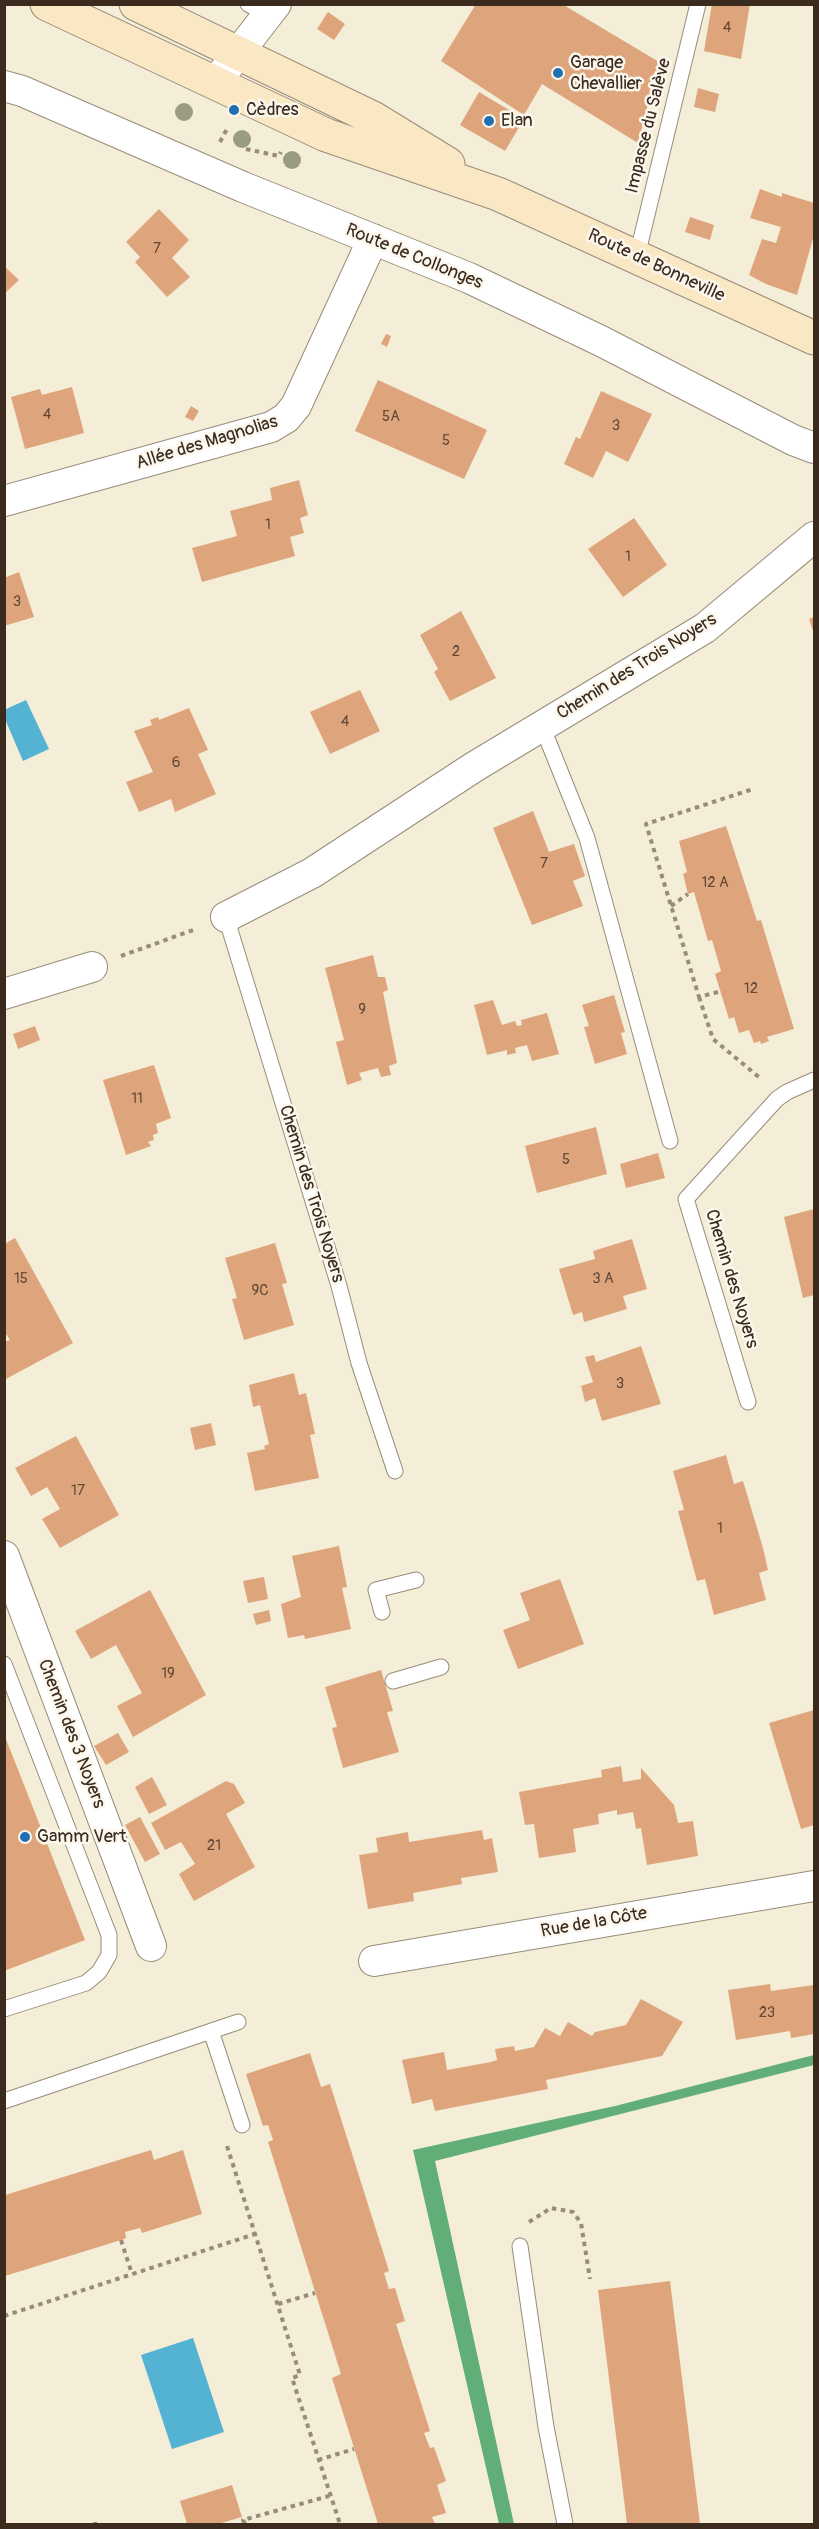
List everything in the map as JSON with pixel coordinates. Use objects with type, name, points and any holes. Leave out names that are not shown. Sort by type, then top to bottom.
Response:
[{"type":"main road","name":"Route de Bonneville","points":[[47,4],[336,140],[498,194],[814,338]]},
{"type":"main road","name":"Route de Bonneville","points":[[136,4],[373,118],[498,194]]},
{"type":"street","points":[[215,83],[238,53],[264,8]]},
{"type":"street","name":"Route de Collonges","points":[[4,86],[469,278],[601,341],[793,440],[814,448]]},
{"type":"street","name":"Allée des Magnolias","points":[[4,501],[271,427],[286,418],[296,406],[373,239]]},
{"type":"street","name":"Chemin des Trois Noyers","points":[[226,917],[312,873],[391,820],[705,628],[814,537]]},
{"type":"street","points":[[4,994],[92,967]]},
{"type":"street","name":"Chemin des 3 Noyers","points":[[4,1556],[151,1946]]},
{"type":"street","name":"Rue de la Côte","points":[[374,1961],[814,1886]]},
{"type":"lane","name":"Impasse du Salève","points":[[638,256],[699,4]]},
{"type":"lane","name":"Chemin des Trois Noyers","points":[[542,726],[587,838],[670,1141]]},
{"type":"lane","name":"Chemin des Trois Noyers","points":[[226,917],[339,1286],[359,1364],[395,1471]]},
{"type":"lane","name":"Chemin des Noyers","points":[[748,1402],[686,1199],[777,1100],[787,1092],[814,1080]]},
{"type":"lane","points":[[382,1612],[376,1590],[416,1580]]},
{"type":"lane","points":[[4,1664],[109,1935],[109,1955],[99,1972],[86,1983],[4,2009]]},
{"type":"lane","points":[[393,1681],[441,1667]]},
{"type":"lane","points":[[4,2101],[238,2022]]},
{"type":"lane","points":[[211,2031],[242,2125]]},
{"type":"lane","points":[[520,2246],[546,2427],[565,2524]]},
{"type":"path","points":[[220,143],[245,98]]},
{"type":"path","points":[[210,140],[229,145]]},
{"type":"path","points":[[239,147],[279,156],[282,151],[272,145]]},
{"type":"path","points":[[753,789],[646,825],[713,1039],[768,1085]]},
{"type":"path","points":[[671,906],[688,894]]},
{"type":"path","points":[[92,967],[226,917]]},
{"type":"path","points":[[699,997],[718,992]]},
{"type":"path","points":[[223,2135],[300,2375],[292,2378],[340,2524]]},
{"type":"path","points":[[520,2246],[526,2227],[538,2214],[559,2208],[573,2212],[581,2223],[590,2279]]},
{"type":"path","points":[[4,2316],[255,2234]]},
{"type":"path","points":[[121,2240],[132,2274]]},
{"type":"path","points":[[278,2304],[315,2293]]},
{"type":"path","points":[[318,2460],[354,2449]]},
{"type":"path","points":[[245,2524],[243,2520],[329,2496]]},
{"type":"green space","points":[[814,2055],[814,2065],[435,2161],[514,2524],[499,2524],[413,2150],[615,2106]]},
{"type":"water","points":[[26,700],[49,749],[23,761],[5,719],[4,710]]},
{"type":"water","points":[[193,2338],[224,2432],[172,2449],[141,2355]]},
{"type":"building","name":"Garage Chevallier","points":[[476,4],[562,4],[659,62],[638,143],[542,84],[524,115],[441,61]]},
{"type":"building","points":[[712,4],[750,4],[741,59],[704,51]]},
{"type":"building","points":[[328,12],[345,24],[334,40],[317,29]]},
{"type":"building","points":[[698,88],[719,94],[715,112],[694,107]]},
{"type":"building","points":[[479,92],[524,119],[505,151],[460,125]]},
{"type":"building","points":[[760,189],[782,197],[782,193],[814,203],[814,235],[797,295],[749,275],[762,239],[776,243],[781,227],[750,218]]},
{"type":"building","points":[[159,209],[189,240],[172,258],[190,277],[167,297],[135,262],[140,257],[126,242]]},
{"type":"building","points":[[690,217],[714,225],[710,240],[685,232]]},
{"type":"building","points":[[4,266],[19,280],[4,294]]},
{"type":"building","points":[[386,334],[391,336],[387,347],[381,344]]},
{"type":"building","points":[[378,380],[487,430],[464,479],[355,431]]},
{"type":"building","points":[[72,387],[84,433],[25,449],[11,397],[40,389],[42,395]]},
{"type":"building","points":[[601,391],[652,414],[628,462],[606,451],[593,478],[564,464],[576,437],[580,439]]},
{"type":"building","points":[[191,406],[199,411],[193,421],[185,417]]},
{"type":"building","points":[[299,480],[308,515],[300,518],[304,533],[290,537],[295,556],[202,582],[192,548],[237,536],[230,511],[272,500],[270,488]]},
{"type":"building","points":[[634,518],[667,565],[623,597],[588,549]]},
{"type":"building","points":[[19,572],[34,617],[4,626],[4,578]]},
{"type":"building","points":[[461,611],[496,678],[450,701],[434,672],[438,669],[420,635]]},
{"type":"building","points":[[814,617],[814,634],[809,619]]},
{"type":"building","points":[[360,690],[380,731],[330,754],[310,712]]},
{"type":"building","points":[[189,708],[208,750],[198,754],[216,794],[175,812],[171,799],[139,812],[126,782],[153,772],[134,731],[152,725],[150,720],[158,717],[159,720]]},
{"type":"building","points":[[533,811],[549,852],[574,844],[585,876],[573,881],[583,906],[532,925],[493,828]]},
{"type":"building","points":[[726,826],[757,921],[761,920],[794,1029],[767,1037],[769,1041],[761,1044],[760,1041],[754,1043],[749,1030],[739,1033],[734,1017],[729,1019],[715,974],[721,971],[712,940],[708,941],[694,892],[688,894],[683,874],[687,872],[679,841]]},
{"type":"building","points":[[373,955],[378,977],[385,977],[388,990],[383,992],[397,1063],[389,1066],[391,1075],[381,1077],[378,1068],[359,1073],[362,1080],[347,1085],[336,1042],[344,1040],[325,968]]},
{"type":"building","points":[[614,995],[625,1032],[621,1033],[627,1054],[595,1064],[584,1027],[589,1026],[582,1005]]},
{"type":"building","points":[[493,1000],[502,1025],[515,1021],[517,1026],[522,1025],[521,1020],[547,1013],[559,1054],[532,1061],[527,1045],[515,1048],[516,1053],[507,1055],[507,1050],[487,1055],[474,1005]]},
{"type":"building","points":[[35,1026],[40,1040],[18,1049],[13,1034]]},
{"type":"building","points":[[154,1065],[171,1118],[156,1124],[158,1133],[153,1135],[154,1140],[148,1142],[151,1146],[126,1155],[103,1080]]},
{"type":"building","points":[[596,1127],[607,1174],[537,1193],[525,1146]]},
{"type":"building","points":[[658,1153],[665,1178],[626,1188],[620,1164]]},
{"type":"building","points":[[814,1209],[814,1295],[803,1298],[784,1217]]},
{"type":"building","points":[[15,1238],[73,1343],[4,1380],[4,1342],[10,1340],[4,1331],[4,1244]]},
{"type":"building","points":[[632,1239],[647,1289],[623,1296],[627,1309],[584,1322],[582,1312],[573,1315],[559,1269],[595,1259],[593,1251]]},
{"type":"building","points":[[275,1243],[287,1283],[282,1284],[294,1325],[244,1340],[232,1299],[237,1298],[225,1258]]},
{"type":"building","points":[[641,1346],[661,1404],[602,1421],[595,1398],[585,1402],[581,1386],[593,1382],[585,1357],[594,1355],[596,1362]]},
{"type":"building","points":[[294,1373],[299,1395],[306,1393],[315,1434],[310,1435],[319,1478],[255,1491],[247,1453],[265,1449],[264,1446],[269,1444],[260,1405],[253,1407],[249,1385]]},
{"type":"building","points":[[211,1423],[216,1445],[195,1450],[190,1428]]},
{"type":"building","points":[[76,1436],[119,1515],[60,1548],[42,1519],[60,1509],[47,1487],[31,1496],[15,1468]]},
{"type":"building","points":[[726,1455],[734,1484],[743,1481],[763,1548],[768,1570],[759,1573],[766,1600],[714,1615],[705,1579],[697,1581],[678,1511],[684,1510],[673,1471]]},
{"type":"building","points":[[339,1546],[347,1587],[342,1588],[351,1629],[305,1639],[304,1635],[288,1638],[281,1604],[301,1597],[292,1556]]},
{"type":"building","points":[[264,1577],[268,1599],[248,1603],[243,1581]]},
{"type":"building","points":[[560,1579],[584,1644],[518,1669],[503,1630],[530,1620],[520,1593]]},
{"type":"building","points":[[150,1590],[206,1695],[133,1737],[117,1706],[142,1693],[116,1645],[91,1659],[75,1631]]},
{"type":"building","points":[[269,1610],[271,1621],[256,1625],[253,1614]]},
{"type":"building","points":[[381,1670],[393,1711],[387,1712],[399,1752],[343,1768],[332,1728],[337,1727],[325,1687]]},
{"type":"building","points":[[814,1710],[814,1825],[801,1829],[769,1723]]},
{"type":"building","points":[[118,1733],[129,1752],[106,1765],[94,1746]]},
{"type":"building","name":"Gamm Vert","points":[[4,1734],[85,1940],[4,1971]]},
{"type":"building","points":[[621,1766],[623,1782],[641,1779],[641,1768],[674,1805],[678,1823],[693,1821],[698,1856],[647,1865],[641,1828],[636,1829],[633,1812],[617,1815],[617,1810],[598,1814],[599,1824],[573,1829],[576,1852],[539,1858],[534,1824],[525,1825],[519,1792],[602,1777],[601,1770]]},
{"type":"building","points":[[152,1777],[167,1805],[149,1814],[135,1787]]},
{"type":"building","points":[[226,1781],[234,1784],[245,1803],[226,1814],[255,1867],[194,1901],[179,1874],[195,1864],[181,1842],[165,1850],[151,1823]]},
{"type":"building","points":[[140,1817],[160,1854],[145,1862],[125,1825]]},
{"type":"building","points":[[482,1830],[484,1840],[492,1838],[498,1872],[461,1878],[462,1884],[413,1893],[414,1901],[368,1909],[359,1855],[378,1852],[376,1838],[408,1832],[409,1842]]},
{"type":"building","points":[[770,1984],[771,1991],[814,1985],[814,2034],[791,2038],[790,2031],[736,2040],[728,1990]]},
{"type":"building","points":[[641,1999],[683,2022],[662,2056],[546,2080],[548,2089],[435,2111],[432,2099],[412,2104],[402,2060],[444,2052],[447,2070],[491,2062],[497,2060],[495,2049],[514,2046],[515,2051],[534,2047],[545,2028],[560,2036],[568,2022],[592,2036],[595,2032],[626,2025]]},
{"type":"building","points":[[310,2053],[321,2087],[330,2084],[389,2271],[384,2273],[389,2289],[395,2288],[405,2321],[396,2324],[430,2431],[424,2433],[430,2448],[434,2447],[446,2481],[437,2485],[446,2513],[432,2517],[435,2524],[378,2524],[332,2378],[341,2374],[268,2142],[273,2140],[268,2125],[263,2126],[246,2074]]},
{"type":"building","points":[[151,2150],[154,2160],[183,2150],[202,2214],[142,2233],[140,2228],[125,2232],[126,2238],[121,2240],[5,2276],[5,2195]]},
{"type":"building","points":[[670,2281],[700,2524],[627,2524],[598,2290]]},
{"type":"building","points":[[232,2485],[242,2517],[218,2524],[187,2524],[180,2501]]},
{"type":"place","name":"Garage Chevallier","points":[[558,73]]},
{"type":"place","name":"Cèdres","points":[[234,110]]},
{"type":"place","name":"Elan","points":[[489,121]]},
{"type":"place","name":"Gamm Vert","points":[[25,1837]]}]
